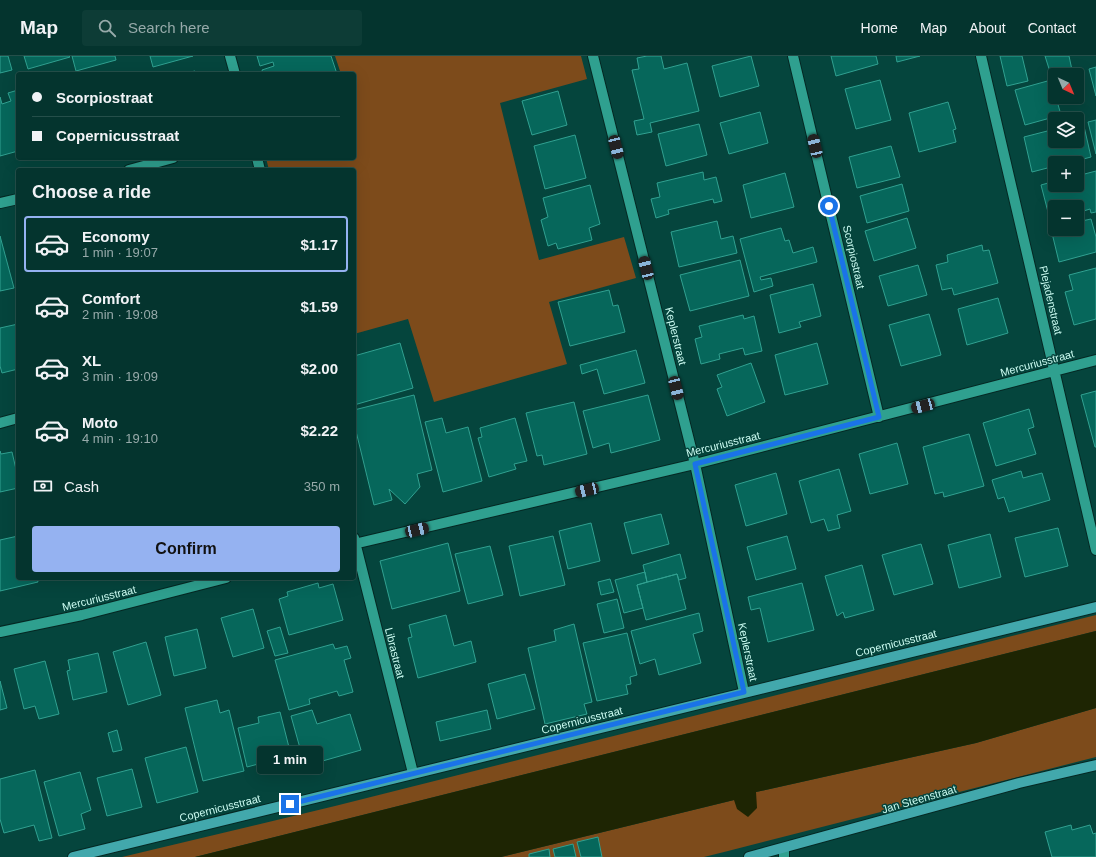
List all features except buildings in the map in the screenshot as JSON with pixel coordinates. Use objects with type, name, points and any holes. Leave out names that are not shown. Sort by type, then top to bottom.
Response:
[{"type":"street","points":[[230,56],[234,72]]},
{"type":"street","name":"Keplerstraat","points":[[593,56],[695,464],[744,692]]},
{"type":"street","name":"Scorpiostraat","points":[[793,56],[879,417]]},
{"type":"street","name":"Plejadenstraat","points":[[981,56],[1096,550]]},
{"type":"street","points":[[136,168],[166,160]]},
{"type":"street","points":[[0,203],[16,199]]},
{"type":"street","name":"Mercuriusstraat","points":[[356,542],[695,464],[1096,360]]},
{"type":"street","points":[[0,423],[16,419]]},
{"type":"street","name":"Librastraat","points":[[356,546],[414,773]]},
{"type":"street","name":"Mercuriusstraat","points":[[0,632],[82,615],[218,580]]},
{"type":"street","name":"Copernicusstraat","points":[[73,857],[744,692],[1096,608]]},
{"type":"street","name":"Jan Steenstraat","points":[[749,857],[784,853],[1019,783],[1096,766]]},
{"type":"shaded area","points":[[335,56],[581,56],[587,79],[500,103],[539,260],[624,237],[636,278],[549,302],[567,364],[434,402],[408,319],[356,333],[356,168],[268,168],[266,160],[356,160],[356,72],[340,72]]},
{"type":"shaded area","points":[[1096,615],[1096,631],[195,857],[122,857],[335,806]]},
{"type":"shaded area","points":[[1096,631],[1096,708],[976,743],[756,792],[757,808],[748,817],[737,809],[734,800],[501,857],[195,857]]},
{"type":"shaded area","points":[[1096,708],[1096,757],[728,851],[704,857],[501,857],[734,800],[756,792],[976,743]]},
{"type":"route","points":[[290,804],[744,692],[695,464],[879,417],[829,206]]}]
